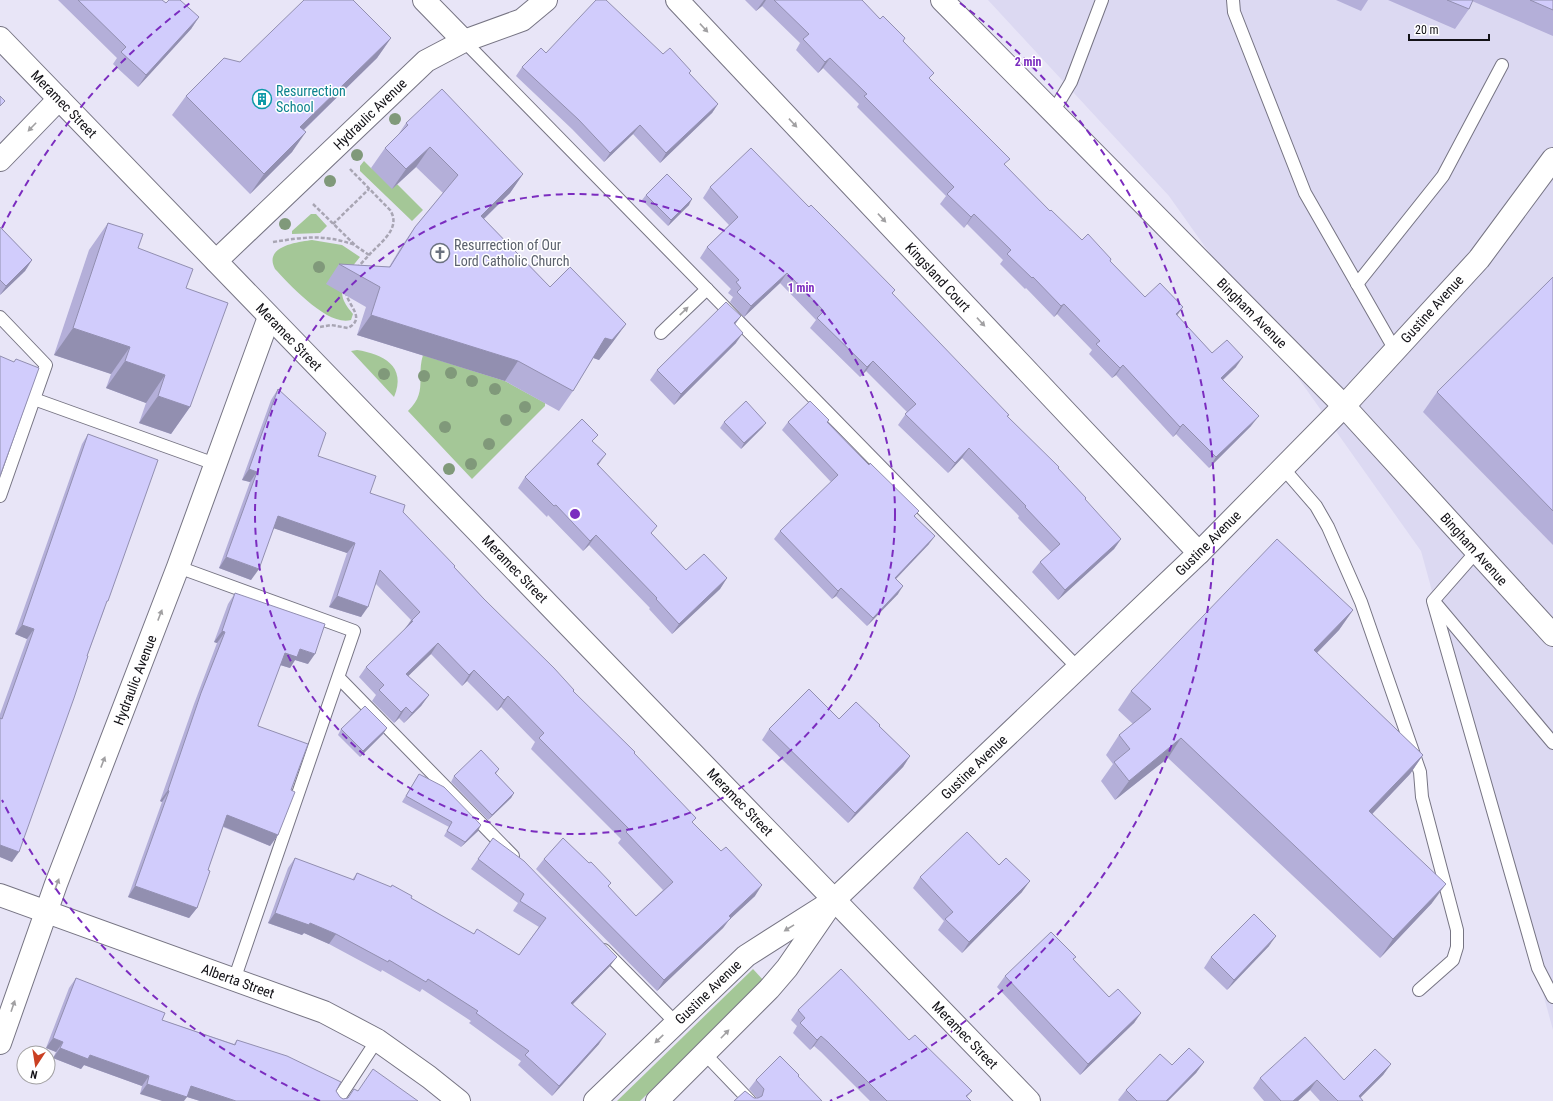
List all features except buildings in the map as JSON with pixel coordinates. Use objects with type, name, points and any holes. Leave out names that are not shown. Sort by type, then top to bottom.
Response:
[{"type":"street","points":[[424,0],[464,41]]},
{"type":"street","name":"Hydraulic Avenue","points":[[216,261],[426,61],[464,41],[522,20],[546,0]]},
{"type":"street","name":"Kingsland Court","points":[[677,0],[1199,553]]},
{"type":"street","name":"Bingham Avenue","points":[[942,0],[1344,406],[1553,635]]},
{"type":"street","name":"Meramec Street","points":[[0,38],[1029,1101]]},
{"type":"street","points":[[0,160],[59,99]]},
{"type":"street","name":"Gustine Avenue","points":[[595,1101],[746,956],[834,900],[1199,553],[1344,406],[1479,258],[1553,159]]},
{"type":"street","name":"Hydraulic Avenue","points":[[0,1043],[47,912],[178,567],[269,317]]},
{"type":"street","name":"Alberta Street","points":[[0,895],[324,1012],[377,1040],[429,1077],[459,1101]]},
{"type":"street","name":"Gustine Avenue","points":[[657,1101],[769,989],[787,968],[834,900]]},
{"type":"lane","points":[[1052,112],[1071,82],[1102,0]]},
{"type":"lane","points":[[1233,0],[1234,12],[1305,192],[1395,350]]},
{"type":"lane","points":[[464,41],[1078,668]]},
{"type":"lane","points":[[1357,284],[1442,176],[1502,66]]},
{"type":"lane","points":[[661,333],[707,290]]},
{"type":"lane","points":[[0,317],[46,365],[0,496]]},
{"type":"lane","points":[[34,399],[215,464]]},
{"type":"lane","points":[[1283,468],[1316,506],[1328,527],[1362,602],[1420,772],[1422,797],[1457,930],[1457,947],[1453,960],[1419,990]]},
{"type":"lane","points":[[1434,601],[1476,552]]},
{"type":"lane","points":[[178,567],[354,631],[234,980]]},
{"type":"lane","points":[[1434,601],[1553,743]]},
{"type":"lane","points":[[1434,601],[1538,968],[1553,997]]},
{"type":"lane","points":[[338,678],[522,866]]},
{"type":"lane","points":[[594,940],[676,1023]]},
{"type":"lane","points":[[337,1101],[377,1040]]},
{"type":"lane","points":[[705,1054],[750,1101]]},
{"type":"path","points":[[350,169],[390,210],[394,217],[394,222],[390,232],[356,269]]},
{"type":"path","points":[[333,224],[369,189]]},
{"type":"path","points":[[313,204],[356,246],[368,255]]},
{"type":"path","points":[[273,242],[324,237],[340,240],[356,246]]},
{"type":"path","points":[[320,327],[331,325],[348,328],[354,323],[356,315],[346,297],[346,286]]},
{"type":"shaded area","points":[[988,0],[1553,0],[1553,1030],[1421,551],[1169,196]]},
{"type":"green space","points":[[364,161],[371,168],[397,184],[423,210],[412,221],[360,171],[360,166]]},
{"type":"green space","points":[[311,214],[316,214],[327,226],[320,233],[292,234],[292,231]]},
{"type":"green space","points":[[312,240],[342,245],[360,257],[346,277],[342,289],[344,301],[353,314],[351,320],[342,320],[331,317],[321,311],[299,294],[275,269],[273,261],[274,255],[278,250],[291,244]]},
{"type":"green space","points":[[357,350],[384,358],[390,363],[395,370],[397,377],[397,386],[394,397],[351,351]]},
{"type":"green space","points":[[423,355],[505,381],[545,403],[545,406],[472,479],[408,411],[414,404],[420,391],[421,363]]},
{"type":"green space","points":[[753,969],[764,981],[640,1101],[617,1101]]},
{"type":"place","name":"Resurrection School","points":[[262,99]]},
{"type":"place","name":"Resurrection of Our Lord Catholic Church","points":[[440,253]]}]
